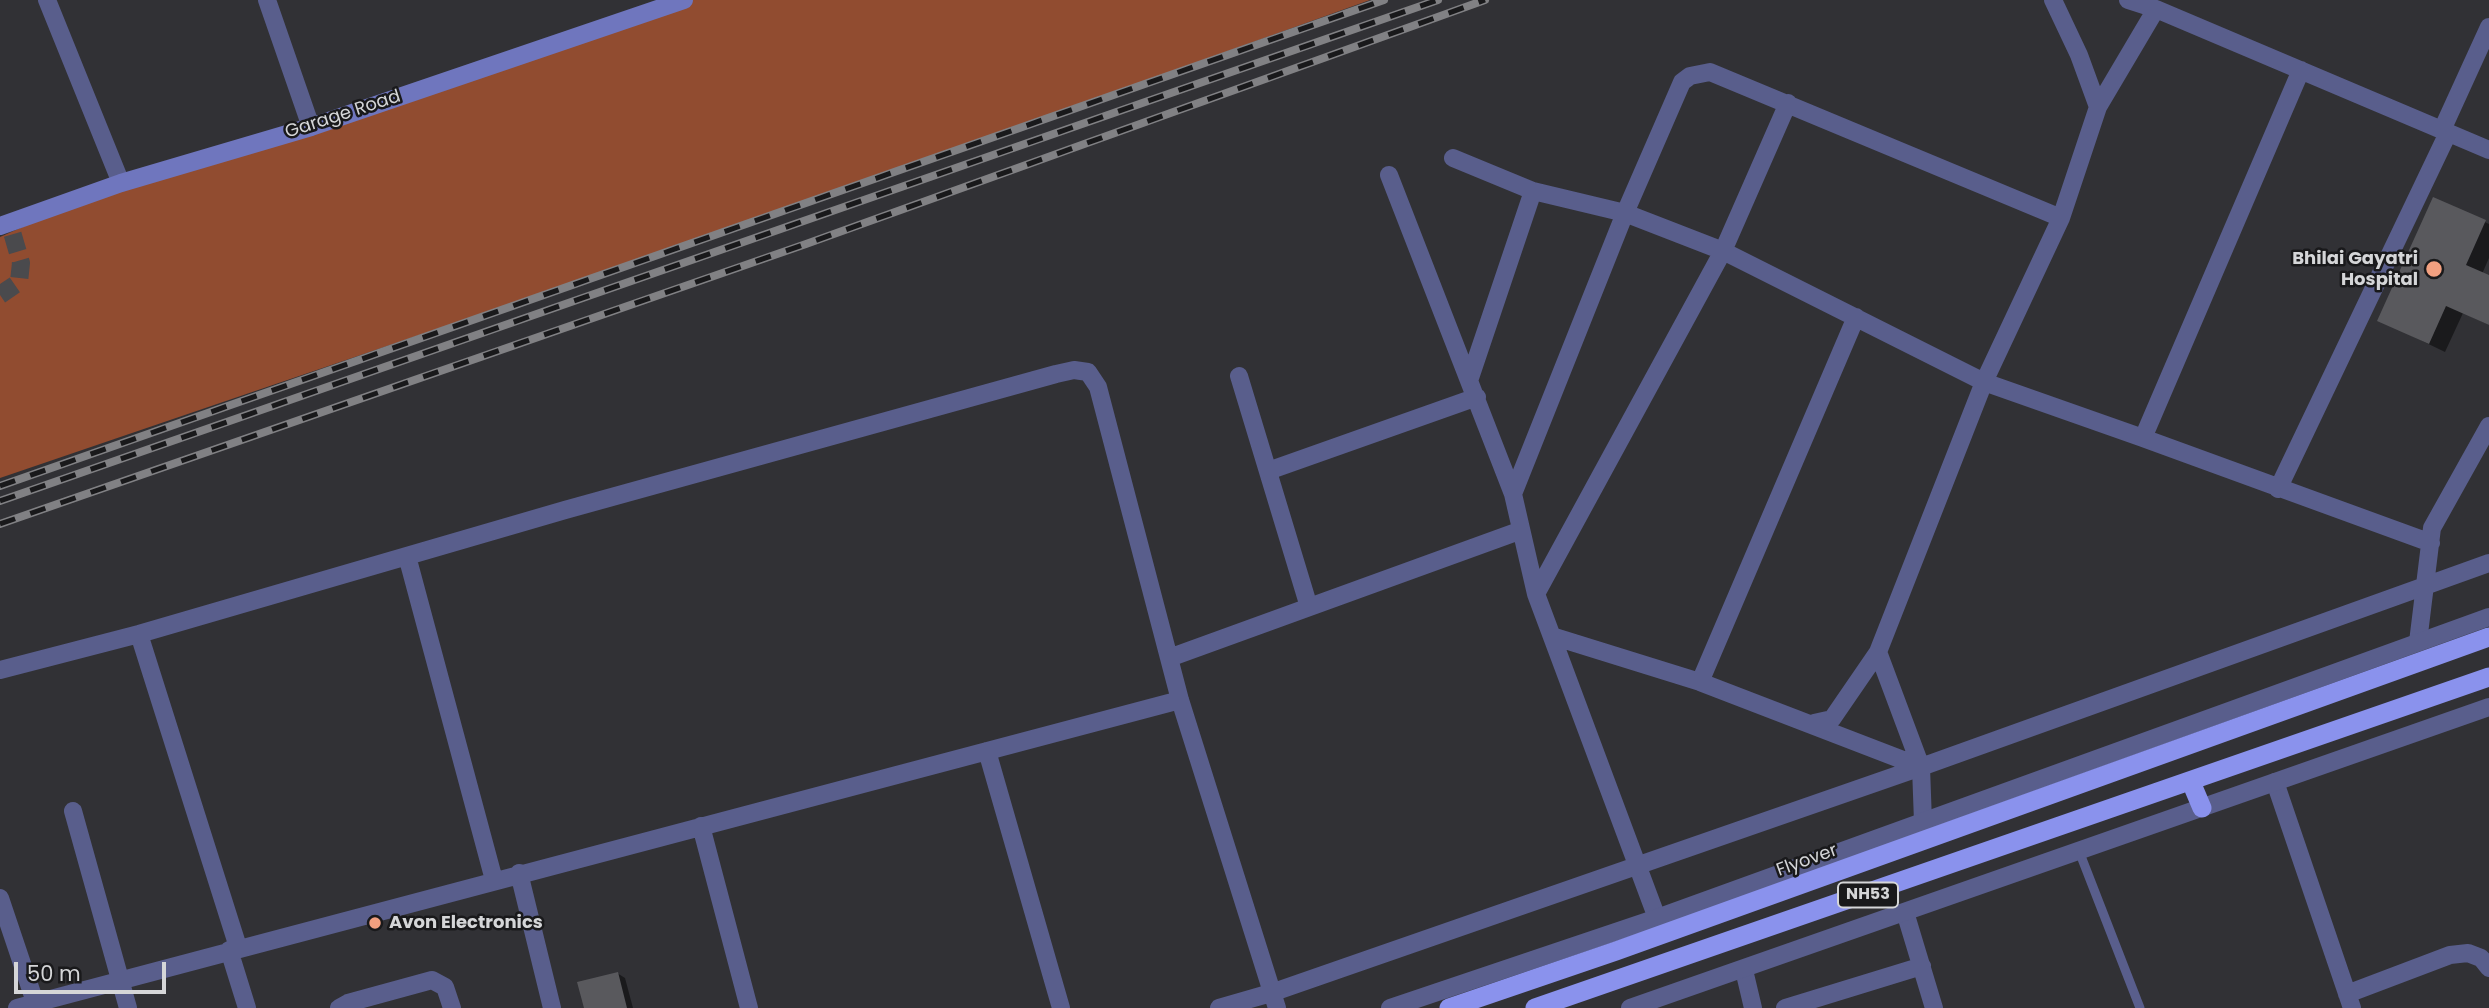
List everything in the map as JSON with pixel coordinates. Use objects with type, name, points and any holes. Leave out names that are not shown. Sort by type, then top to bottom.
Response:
[{"type":"highway","name":"NH53","points":[[2174,741],[2489,637]]},
{"type":"highway","name":"NH53","points":[[1535,1008],[2489,677]]},
{"type":"highway","name":"Flyover","points":[[1449,1008],[1616,951],[2174,741]]},
{"type":"highway","points":[[2195,780],[2202,808]]},
{"type":"main road","name":"Garage Road","points":[[0,226],[121,183],[311,127],[684,0]]},
{"type":"street","points":[[47,0],[121,183]]},
{"type":"street","points":[[267,0],[311,127]]},
{"type":"street","points":[[2053,0],[2079,55],[2098,107]]},
{"type":"street","points":[[2128,0],[2156,9],[2489,150]]},
{"type":"street","points":[[1814,723],[1832,719],[1878,652],[1984,382],[2060,218],[2098,107],[2156,9]]},
{"type":"street","points":[[2278,489],[2445,131],[2489,27]]},
{"type":"street","points":[[2143,438],[2301,70]]},
{"type":"street","points":[[1513,494],[1625,214],[1682,82],[1690,76],[1710,72],[2060,218]]},
{"type":"street","points":[[1536,594],[1723,251],[1788,103]]},
{"type":"street","points":[[1454,158],[1533,191],[1625,214],[1723,251],[1984,382],[2431,543]]},
{"type":"street","points":[[1389,175],[1513,494],[1519,531],[1536,594],[1657,918]]},
{"type":"street","points":[[1470,378],[1533,191]]},
{"type":"street","points":[[1700,682],[1856,317]]},
{"type":"street","points":[[0,670],[139,634],[407,556],[1074,370],[1088,372],[1098,387],[1180,699],[1274,1001]]},
{"type":"street","points":[[1239,376],[1309,607]]},
{"type":"street","points":[[1268,471],[1477,397]]},
{"type":"street","points":[[2418,642],[2432,528],[2489,426]]},
{"type":"street","points":[[1169,658],[1519,531]]},
{"type":"street","points":[[407,556],[494,880]]},
{"type":"street","points":[[1219,1008],[1274,1001],[1637,863],[1921,766],[2489,563]]},
{"type":"street","points":[[1390,1008],[1657,918],[1923,822],[2174,741],[2418,642],[2489,617]]},
{"type":"street","points":[[139,634],[233,949],[247,1008]]},
{"type":"street","points":[[1552,636],[1700,682],[1814,723],[1921,766]]},
{"type":"street","points":[[1878,652],[1921,766],[1923,822]]},
{"type":"street","points":[[16,1008],[36,1005],[121,978],[1180,699]]},
{"type":"street","points":[[1632,1008],[2489,707]]},
{"type":"street","points":[[987,751],[1061,1008]]},
{"type":"street","points":[[2275,782],[2350,1001],[2450,955],[2468,953],[2481,958],[2489,968]]},
{"type":"street","points":[[73,811],[128,1008]]},
{"type":"street","points":[[701,826],[749,1008]]},
{"type":"street","points":[[519,873],[552,1008]]},
{"type":"street","points":[[0,898],[36,1005]]},
{"type":"street","points":[[1905,912],[1934,1008]]},
{"type":"street","points":[[1785,1008],[1922,966]]},
{"type":"street","points":[[1744,970],[1753,1008]]},
{"type":"street","points":[[339,1008],[348,1003],[432,980],[445,987],[452,1008]]},
{"type":"lane","points":[[2079,852],[2140,1008]]},
{"type":"shaded area","points":[[684,0],[1370,0],[792,208],[0,478],[0,237],[121,183]]},
{"type":"building","points":[[2433,197],[2486,220],[2466,265],[2489,275],[2489,325],[2446,306],[2429,344],[2377,321]]},
{"type":"building","points":[[618,972],[627,1008],[584,1008],[577,982]]},
{"type":"tunnel","points":[[0,295],[19,282],[21,263],[9,222]]},
{"type":"railway","points":[[0,486],[1384,0]]},
{"type":"railway","points":[[0,501],[1438,0]]},
{"type":"railway","points":[[0,524],[806,244],[1485,0]]},
{"type":"place","name":"Bhilai Gayatri Hospital","points":[[2434,269]]},
{"type":"place","name":"Avon Electronics","points":[[375,923]]}]
